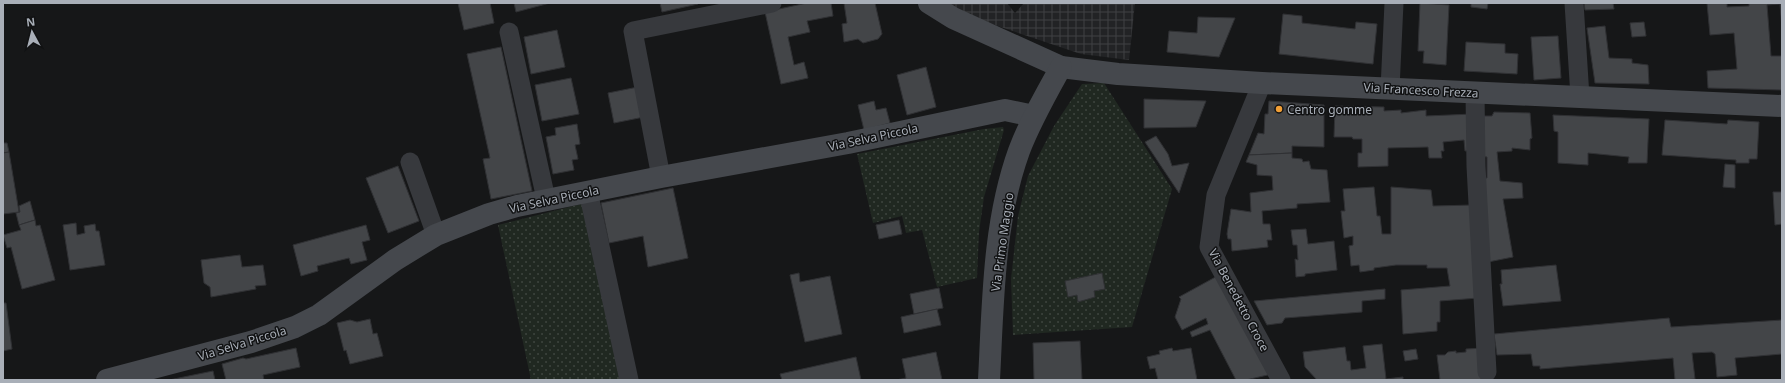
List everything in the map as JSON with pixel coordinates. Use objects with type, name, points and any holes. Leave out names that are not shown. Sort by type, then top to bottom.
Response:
[{"type":"street","points":[[661,177],[633,30],[772,3]]},
{"type":"street","name":"Via Francesco Frezza","points":[[929,3],[953,18],[1061,67],[1118,74],[1262,83],[1782,106]]},
{"type":"street","points":[[1390,89],[1394,3]]},
{"type":"street","points":[[1574,3],[1580,97]]},
{"type":"street","points":[[508,32],[546,199]]},
{"type":"street","name":"Via Primo Maggio","points":[[989,380],[996,267],[1005,204],[1019,152],[1034,116],[1061,67]]},
{"type":"street","name":"Via Benedetto Croce","points":[[1262,83],[1216,195],[1209,246],[1281,380]]},
{"type":"street","points":[[1475,93],[1476,166],[1487,372]]},
{"type":"street","name":"Via Selva Piccola","points":[[106,380],[157,374],[295,327],[319,314],[395,260],[436,235],[489,214],[546,199],[848,143],[1005,110],[1034,116]]},
{"type":"street","points":[[410,162],[436,235]]},
{"type":"street","points":[[588,191],[629,380]]},
{"type":"shaded area","points":[[947,3],[1007,3],[1015,13],[1024,3],[1135,3],[1129,60],[1081,54],[977,19]]},
{"type":"shaded area","points":[[1104,83],[1172,189],[1132,327],[1013,335],[1011,279],[1018,216],[1028,176],[1054,126],[1082,84]]},
{"type":"shaded area","points":[[1003,127],[1004,130],[984,197],[979,232],[977,278],[937,287],[922,230],[906,233],[902,216],[873,223],[857,154],[984,129]]},
{"type":"shaded area","points":[[585,203],[621,380],[531,380],[498,225]]},
{"type":"building","points":[[458,3],[490,3],[494,23],[464,30]]},
{"type":"building","points":[[514,3],[550,3],[516,12]]},
{"type":"building","points":[[660,3],[698,3],[698,4],[662,12]]},
{"type":"building","points":[[807,3],[831,3],[833,16],[807,21],[810,32],[788,37],[794,65],[804,62],[808,78],[781,84],[765,12]]},
{"type":"building","points":[[844,3],[875,3],[882,34],[878,39],[863,43],[858,39],[844,42],[842,24],[847,23]]},
{"type":"building","points":[[1420,3],[1449,5],[1446,65],[1423,63],[1424,51],[1418,51]]},
{"type":"building","points":[[1471,3],[1488,3],[1487,9],[1471,7]]},
{"type":"building","points":[[1584,3],[1613,3],[1614,9],[1585,10]]},
{"type":"building","points":[[1707,3],[1727,3],[1727,7],[1749,6],[1749,3],[1782,3],[1782,28],[1780,4],[1767,5],[1771,56],[1782,56],[1782,90],[1708,88],[1707,71],[1737,69],[1734,33],[1710,35]]},
{"type":"building","points":[[1283,14],[1302,16],[1302,23],[1355,29],[1356,22],[1377,24],[1373,64],[1279,54]]},
{"type":"building","points":[[1198,17],[1235,18],[1219,57],[1167,52],[1169,31],[1197,33]]},
{"type":"building","points":[[1644,22],[1646,36],[1632,37],[1630,23]]},
{"type":"building","points":[[1605,26],[1609,58],[1632,59],[1632,63],[1648,65],[1649,84],[1595,83],[1587,28]]},
{"type":"building","points":[[557,30],[565,67],[531,74],[524,37]]},
{"type":"building","points":[[1558,36],[1561,78],[1534,80],[1531,37]]},
{"type":"building","points":[[1466,42],[1505,44],[1505,53],[1518,54],[1517,74],[1464,71]]},
{"type":"building","points":[[501,47],[532,191],[491,199],[483,159],[490,158],[467,54]]},
{"type":"building","points":[[926,67],[936,107],[907,115],[897,75]]},
{"type":"building","points":[[571,78],[579,114],[542,121],[535,85]]},
{"type":"building","points":[[638,87],[644,117],[614,123],[608,93]]},
{"type":"building","points":[[1144,99],[1206,101],[1196,127],[1144,128]]},
{"type":"building","points":[[874,101],[876,110],[886,108],[890,123],[864,130],[858,105]]},
{"type":"building","points":[[1269,101],[1324,105],[1324,147],[1292,146],[1292,153],[1249,155],[1258,133],[1264,134],[1265,114],[1268,114]]},
{"type":"building","points":[[1335,106],[1384,107],[1384,111],[1401,110],[1401,113],[1426,110],[1426,116],[1473,114],[1472,150],[1465,151],[1464,140],[1443,142],[1444,151],[1441,151],[1442,158],[1429,158],[1428,147],[1388,148],[1388,166],[1358,167],[1358,153],[1362,153],[1362,139],[1353,139],[1352,137],[1334,137]]},
{"type":"building","points":[[1494,112],[1530,113],[1532,138],[1530,139],[1530,150],[1512,148],[1512,151],[1497,152],[1500,181],[1522,183],[1523,198],[1503,199],[1513,257],[1488,262],[1484,178],[1487,178],[1487,157],[1481,156],[1479,116],[1492,116]]},
{"type":"building","points":[[1553,115],[1649,119],[1647,163],[1628,163],[1629,157],[1588,153],[1588,165],[1558,163],[1558,132],[1554,131]]},
{"type":"building","points":[[1665,120],[1727,124],[1728,120],[1759,122],[1757,159],[1749,159],[1749,163],[1736,163],[1736,160],[1662,155]]},
{"type":"building","points":[[577,124],[580,144],[575,145],[578,159],[572,160],[574,170],[553,174],[546,137],[556,135],[555,128]]},
{"type":"building","points":[[1156,136],[1168,154],[1172,166],[1189,163],[1179,193],[1145,142]]},
{"type":"building","points":[[3,143],[7,143],[9,152],[3,153]]},
{"type":"building","points":[[9,152],[19,212],[3,214],[3,153]]},
{"type":"building","points":[[1292,153],[1292,158],[1302,159],[1303,162],[1309,161],[1311,169],[1327,170],[1330,202],[1297,204],[1297,208],[1262,211],[1263,224],[1270,224],[1272,240],[1267,240],[1268,247],[1232,251],[1231,239],[1228,239],[1227,234],[1231,209],[1251,212],[1250,193],[1273,190],[1272,176],[1257,175],[1257,165],[1246,162],[1249,155]]},
{"type":"building","points":[[1725,164],[1735,165],[1735,188],[1723,187]]},
{"type":"building","points":[[398,166],[419,221],[388,233],[366,178]]},
{"type":"building","points":[[1374,187],[1377,216],[1380,216],[1382,234],[1391,234],[1391,187],[1431,190],[1433,206],[1473,205],[1478,298],[1440,301],[1440,322],[1437,322],[1437,331],[1403,334],[1401,290],[1450,286],[1447,268],[1427,268],[1427,265],[1396,265],[1374,268],[1374,270],[1360,272],[1359,265],[1351,266],[1349,246],[1353,245],[1353,236],[1344,238],[1341,211],[1345,211],[1343,189]]},
{"type":"building","points":[[673,188],[688,258],[648,267],[643,236],[609,243],[601,203]]},
{"type":"building","points":[[1773,192],[1782,192],[1782,224],[1775,225]]},
{"type":"building","points":[[30,201],[35,220],[19,225],[16,213],[20,212],[19,206]]},
{"type":"building","points":[[35,220],[36,226],[40,225],[55,280],[22,289],[11,247],[7,248],[3,235],[21,230],[19,225]]},
{"type":"building","points":[[899,220],[902,234],[879,239],[876,225]]},
{"type":"building","points":[[76,223],[77,235],[85,233],[84,226],[95,224],[96,231],[99,231],[105,265],[70,270],[63,225]]},
{"type":"building","points":[[366,225],[370,240],[362,242],[367,260],[351,264],[349,258],[317,266],[318,271],[301,276],[293,245]]},
{"type":"building","points":[[1306,229],[1308,244],[1334,241],[1337,270],[1305,274],[1305,276],[1296,277],[1295,259],[1298,260],[1297,245],[1293,245],[1291,230]]},
{"type":"building","points":[[240,255],[242,267],[263,265],[266,285],[255,286],[256,289],[211,297],[210,287],[204,283],[201,260]]},
{"type":"building","points":[[1556,265],[1561,301],[1503,306],[1500,284],[1502,284],[1501,270]]},
{"type":"building","points":[[799,273],[800,282],[830,276],[842,334],[805,342],[790,275]]},
{"type":"building","points":[[1102,273],[1105,289],[1094,291],[1095,297],[1078,302],[1077,295],[1068,297],[1065,281]]},
{"type":"building","points":[[1221,274],[1272,374],[1246,380],[1236,380],[1210,330],[1192,337],[1190,332],[1208,324],[1206,318],[1182,330],[1175,317],[1181,299],[1179,297]]},
{"type":"building","points":[[939,288],[943,308],[914,314],[910,294]]},
{"type":"building","points":[[1385,289],[1385,299],[1362,301],[1362,312],[1285,318],[1282,323],[1267,325],[1254,301]]},
{"type":"building","points":[[3,303],[6,303],[12,349],[3,351]]},
{"type":"building","points":[[937,309],[941,325],[904,333],[901,317]]},
{"type":"building","points":[[1669,318],[1671,327],[1782,320],[1782,354],[1735,358],[1737,375],[1717,377],[1715,354],[1712,352],[1692,353],[1695,379],[1685,380],[1675,380],[1673,358],[1540,369],[1540,366],[1533,366],[1531,354],[1497,355],[1494,334]]},
{"type":"building","points":[[370,319],[373,334],[377,333],[383,356],[350,364],[346,350],[344,351],[337,323],[350,320],[357,322]]},
{"type":"building","points":[[1080,341],[1082,380],[1034,380],[1033,343]]},
{"type":"building","points":[[1382,344],[1386,379],[1403,377],[1403,380],[1317,380],[1305,367],[1303,352],[1345,347],[1347,361],[1350,361],[1351,370],[1366,368],[1363,346]]},
{"type":"building","points":[[296,348],[300,367],[263,375],[264,380],[226,380],[222,364],[243,358],[246,359]]},
{"type":"building","points":[[1172,348],[1173,351],[1191,348],[1197,380],[1158,380],[1155,368],[1150,369],[1147,357],[1160,354],[1159,351]]},
{"type":"building","points":[[1485,348],[1488,380],[1440,380],[1437,355],[1445,355],[1448,352],[1456,351],[1456,353],[1466,352],[1466,349]]},
{"type":"building","points":[[1416,349],[1418,359],[1405,361],[1403,351]]},
{"type":"building","points":[[936,352],[942,380],[896,380],[906,378],[902,359]]},
{"type":"building","points":[[856,357],[861,380],[782,380],[780,374]]},
{"type":"building","points":[[213,371],[215,380],[169,380]]},
{"type":"place","name":"Centro gomme","points":[[1279,109]]}]
